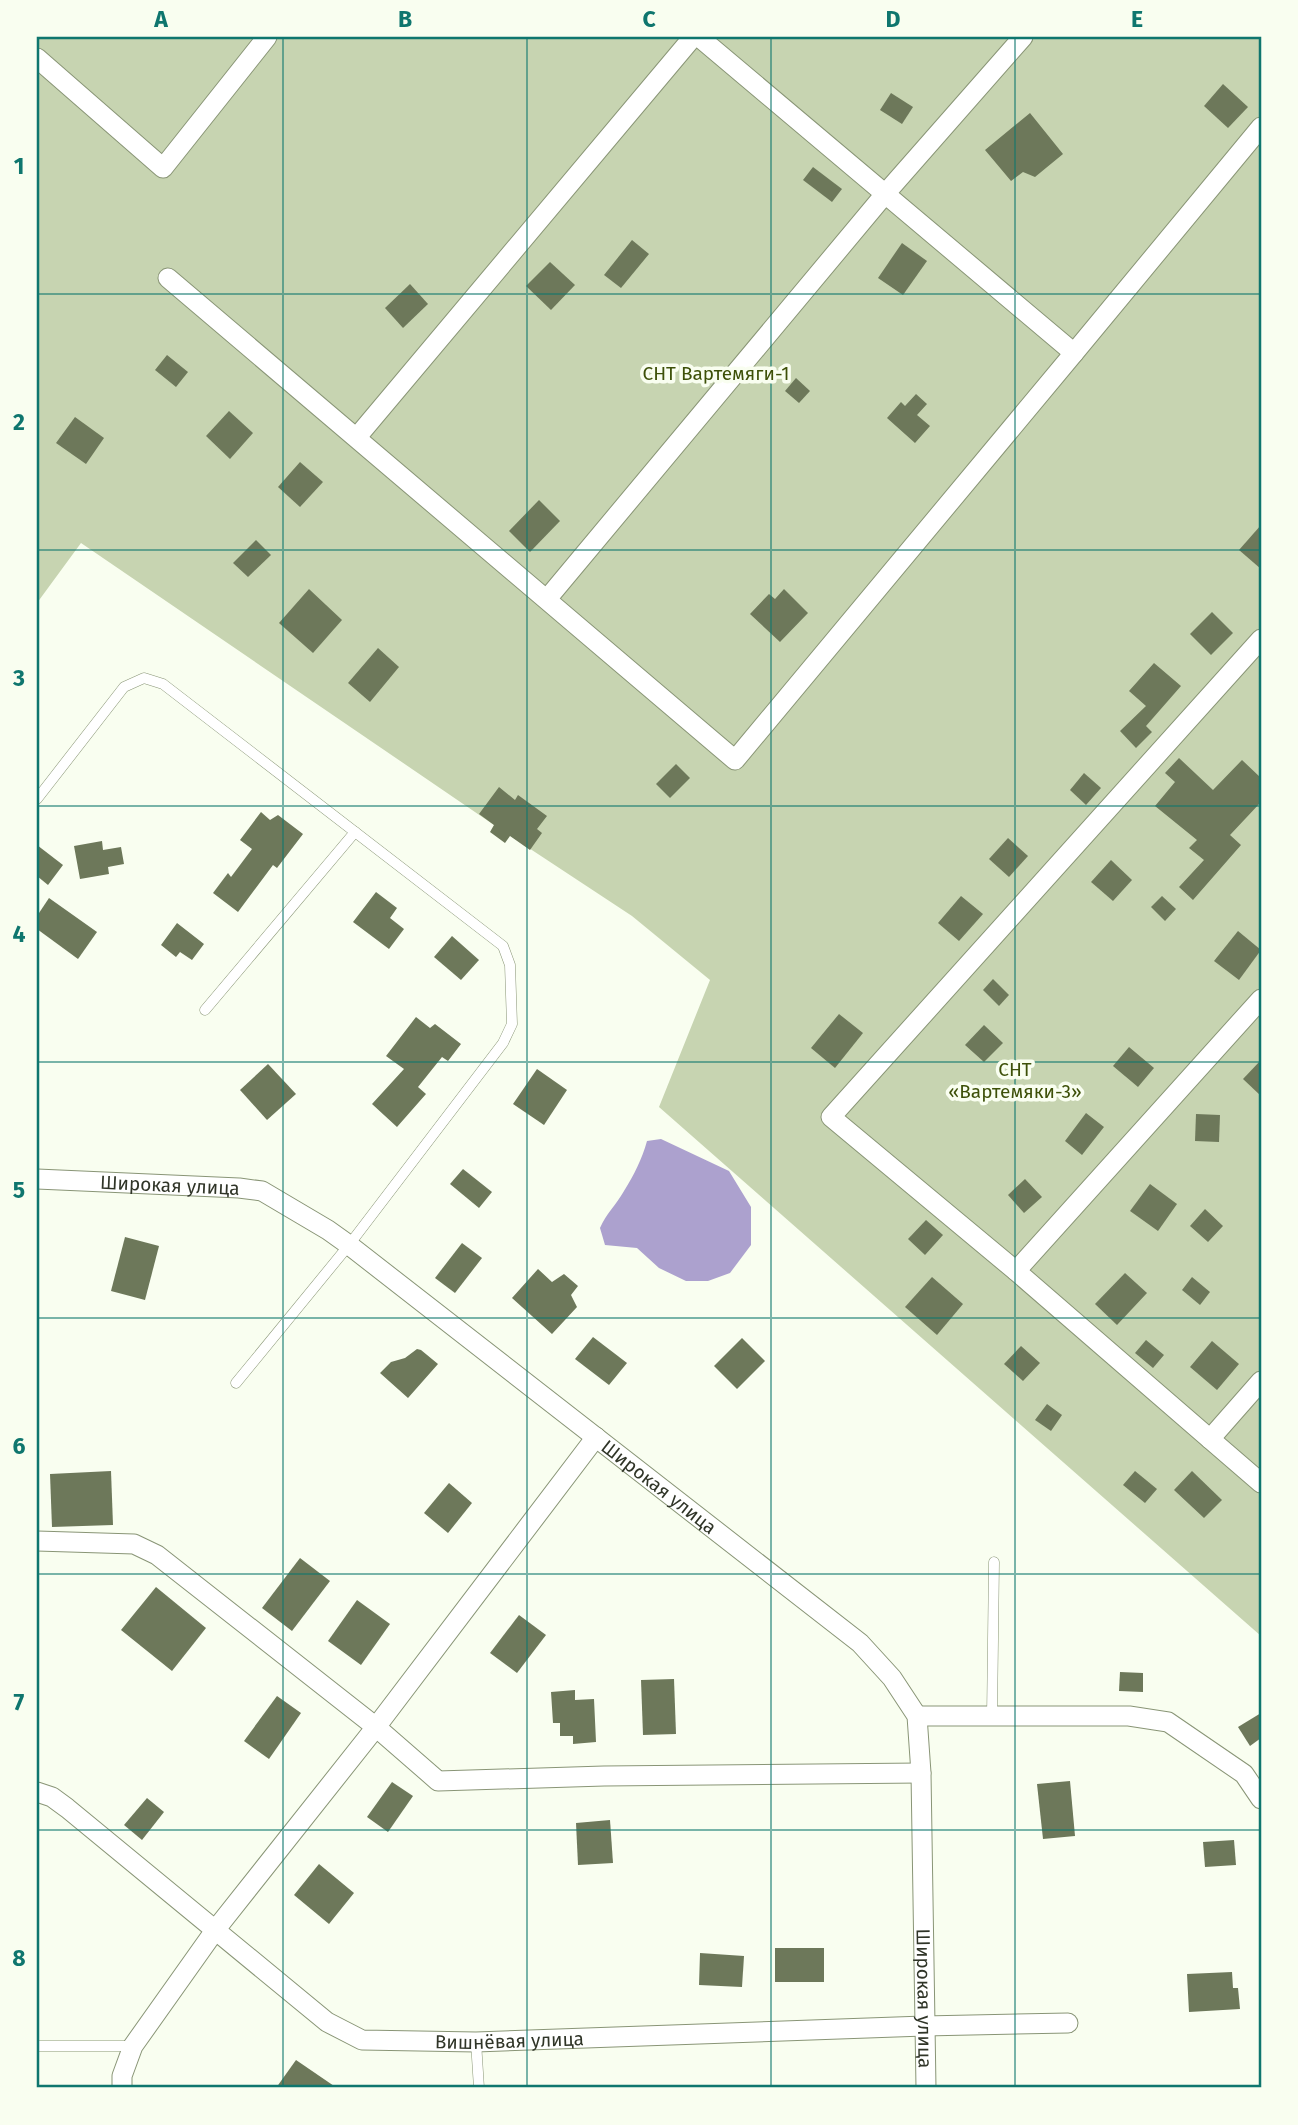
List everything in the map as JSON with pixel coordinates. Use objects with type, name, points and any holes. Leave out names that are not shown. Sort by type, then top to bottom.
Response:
[{"type":"street","points":[[37,58],[163,168],[267,37]]},
{"type":"street","points":[[357,437],[696,37],[1074,353]]},
{"type":"street","points":[[547,599],[885,194],[1023,37]]},
{"type":"street","points":[[168,278],[735,760],[1261,127]]},
{"type":"street","points":[[1261,639],[831,1117],[1016,1271],[1261,1483]]},
{"type":"street","points":[[1016,1271],[1261,999]]},
{"type":"street","name":"Широкая улица","points":[[37,1180],[262,1191],[349,1245],[860,1643],[892,1678],[917,1716],[921,1773],[926,2088]]},
{"type":"street","points":[[1210,1439],[1261,1381]]},
{"type":"street","points":[[122,2088],[122,2076],[133,2046],[216,1929],[376,1727],[596,1437]]},
{"type":"street","points":[[37,1541],[134,1544],[157,1555],[376,1727],[438,1782],[604,1776],[921,1773]]},
{"type":"street","points":[[917,1716],[1129,1716],[1168,1722],[1244,1774],[1261,1799]]},
{"type":"street","name":"Вишнёвая улица","points":[[37,1792],[52,1797],[68,1808],[327,2022],[362,2040],[476,2042],[924,2025],[1068,2023]]},
{"type":"lane","points":[[37,799],[124,687],[144,678],[163,684],[503,946],[510,965],[512,1024],[503,1043],[349,1245],[236,1383]]},
{"type":"lane","points":[[205,1010],[355,832]]},
{"type":"lane","points":[[992,1717],[994,1562]]},
{"type":"lane","points":[[476,2042],[479,2088]]},
{"type":"lane","points":[[37,2046],[133,2046]]},
{"type":"green space","points":[[37,37],[1261,37],[1261,1636],[659,1107],[710,980],[632,916],[81,543],[37,603]]},
{"type":"shaded area","points":[[661,1139],[729,1171],[751,1207],[751,1245],[730,1273],[708,1281],[686,1281],[659,1268],[637,1248],[605,1245],[600,1228],[602,1223],[631,1179],[647,1141]]},
{"type":"building","points":[[1223,84],[1248,107],[1228,128],[1204,106]]},
{"type":"building","points":[[891,93],[913,107],[902,124],[880,110]]},
{"type":"building","points":[[1030,113],[1063,154],[1035,177],[1023,172],[1011,181],[985,150]]},
{"type":"building","points":[[813,167],[842,189],[832,202],[803,180]]},
{"type":"building","points":[[632,240],[649,254],[621,288],[604,275]]},
{"type":"building","points":[[902,243],[927,261],[903,295],[878,278]]},
{"type":"building","points":[[550,262],[575,285],[551,310],[526,286]]},
{"type":"building","points":[[410,284],[428,304],[403,328],[385,308]]},
{"type":"building","points":[[167,355],[188,372],[176,387],[155,370]]},
{"type":"building","points":[[796,378],[810,391],[799,403],[785,391]]},
{"type":"building","points":[[916,394],[927,404],[917,415],[930,426],[915,443],[887,418],[901,402],[905,406]]},
{"type":"building","points":[[229,411],[253,433],[230,459],[206,436]]},
{"type":"building","points":[[75,417],[104,438],[86,464],[56,443]]},
{"type":"building","points":[[300,462],[323,482],[300,507],[278,487]]},
{"type":"building","points":[[539,500],[560,521],[530,552],[509,531]]},
{"type":"building","points":[[1261,525],[1261,569],[1239,550]]},
{"type":"building","points":[[256,540],[271,555],[248,577],[233,563]]},
{"type":"building","points":[[309,589],[342,620],[313,653],[279,623]]},
{"type":"building","points":[[784,589],[808,613],[780,642],[750,614],[769,594],[775,599]]},
{"type":"building","points":[[1212,612],[1233,633],[1211,655],[1190,634]]},
{"type":"building","points":[[378,648],[399,667],[370,702],[348,683]]},
{"type":"building","points":[[1154,663],[1181,686],[1146,726],[1152,732],[1136,748],[1120,731],[1146,706],[1129,691]]},
{"type":"building","points":[[1179,758],[1213,790],[1242,760],[1261,778],[1261,802],[1230,835],[1241,845],[1193,900],[1179,887],[1204,860],[1189,848],[1197,840],[1155,806],[1175,782],[1165,773]]},
{"type":"building","points":[[676,764],[690,778],[670,798],[656,784]]},
{"type":"building","points":[[1084,773],[1101,788],[1086,805],[1070,790]]},
{"type":"building","points":[[499,787],[515,800],[518,795],[547,816],[537,829],[542,833],[530,850],[510,836],[505,843],[490,832],[494,825],[479,814]]},
{"type":"building","points":[[261,812],[270,820],[278,815],[303,834],[277,868],[273,865],[238,912],[213,893],[228,873],[231,877],[252,849],[240,840]]},
{"type":"building","points":[[1008,838],[1028,856],[1009,877],[989,859]]},
{"type":"building","points":[[102,841],[103,850],[121,847],[124,864],[108,867],[109,874],[80,879],[74,846]]},
{"type":"building","points":[[37,845],[63,865],[48,885],[37,876]]},
{"type":"building","points":[[1111,860],[1132,880],[1113,901],[1091,882]]},
{"type":"building","points":[[376,892],[397,908],[390,918],[404,929],[389,949],[353,922]]},
{"type":"building","points":[[961,896],[983,914],[959,941],[938,923]]},
{"type":"building","points":[[1162,896],[1176,909],[1165,921],[1151,907]]},
{"type":"building","points":[[49,898],[97,932],[78,959],[37,929],[37,916]]},
{"type":"building","points":[[177,923],[204,944],[192,960],[180,952],[176,957],[161,945]]},
{"type":"building","points":[[1238,931],[1261,950],[1239,980],[1214,961]]},
{"type":"building","points":[[452,936],[479,960],[461,980],[434,957]]},
{"type":"building","points":[[993,979],[1009,995],[999,1006],[983,990]]},
{"type":"building","points":[[839,1014],[863,1033],[835,1068],[811,1048]]},
{"type":"building","points":[[416,1017],[430,1028],[435,1024],[461,1044],[448,1061],[442,1057],[418,1087],[426,1094],[397,1127],[372,1104],[404,1069],[386,1056]]},
{"type":"building","points":[[984,1025],[1003,1043],[984,1062],[965,1045]]},
{"type":"building","points":[[1129,1047],[1154,1068],[1138,1087],[1113,1066]]},
{"type":"building","points":[[1261,1060],[1261,1096],[1243,1079]]},
{"type":"building","points":[[268,1064],[296,1094],[267,1120],[240,1090]]},
{"type":"building","points":[[537,1069],[567,1090],[544,1125],[513,1104]]},
{"type":"building","points":[[1086,1113],[1104,1127],[1082,1155],[1065,1141]]},
{"type":"building","points":[[1196,1114],[1220,1115],[1219,1142],[1195,1141]]},
{"type":"building","points":[[463,1169],[492,1192],[479,1208],[450,1184]]},
{"type":"building","points":[[1025,1179],[1042,1197],[1024,1213],[1008,1195]]},
{"type":"building","points":[[1150,1184],[1177,1204],[1158,1231],[1130,1211]]},
{"type":"building","points":[[1205,1209],[1223,1226],[1208,1242],[1190,1226]]},
{"type":"building","points":[[926,1220],[943,1235],[925,1255],[908,1239]]},
{"type":"building","points":[[125,1237],[159,1246],[145,1300],[111,1291]]},
{"type":"building","points":[[462,1243],[482,1258],[455,1293],[435,1278]]},
{"type":"building","points":[[538,1269],[552,1282],[564,1274],[578,1286],[571,1295],[577,1307],[552,1334],[512,1298]]},
{"type":"building","points":[[1125,1273],[1147,1293],[1117,1325],[1095,1304]]},
{"type":"building","points":[[932,1277],[963,1304],[937,1335],[905,1307]]},
{"type":"building","points":[[1192,1277],[1210,1292],[1200,1305],[1182,1290]]},
{"type":"building","points":[[593,1337],[627,1363],[609,1385],[575,1359]]},
{"type":"building","points":[[742,1338],[765,1361],[737,1389],[714,1366]]},
{"type":"building","points":[[1146,1340],[1164,1355],[1153,1368],[1135,1353]]},
{"type":"building","points":[[1212,1341],[1239,1364],[1217,1390],[1190,1367]]},
{"type":"building","points":[[1021,1346],[1040,1363],[1023,1381],[1004,1364]]},
{"type":"building","points":[[417,1349],[438,1364],[408,1398],[380,1373],[391,1362],[405,1358]]},
{"type":"building","points":[[1047,1404],[1062,1415],[1051,1431],[1035,1420]]},
{"type":"building","points":[[111,1471],[113,1525],[52,1527],[50,1474]]},
{"type":"building","points":[[1135,1471],[1157,1489],[1145,1503],[1123,1485]]},
{"type":"building","points":[[1192,1471],[1222,1500],[1204,1518],[1174,1490]]},
{"type":"building","points":[[449,1483],[472,1503],[448,1533],[424,1513]]},
{"type":"building","points":[[300,1558],[330,1581],[292,1631],[262,1608]]},
{"type":"building","points":[[156,1587],[206,1628],[172,1671],[121,1630]]},
{"type":"building","points":[[357,1600],[390,1624],[361,1665],[328,1641]]},
{"type":"building","points":[[519,1615],[546,1635],[517,1673],[490,1653]]},
{"type":"building","points":[[1120,1672],[1143,1673],[1143,1692],[1119,1691]]},
{"type":"building","points":[[674,1679],[676,1734],[643,1735],[641,1680]]},
{"type":"building","points":[[575,1690],[575,1700],[594,1699],[596,1742],[573,1744],[573,1736],[560,1736],[560,1723],[553,1723],[551,1692]]},
{"type":"building","points":[[277,1696],[301,1713],[269,1759],[244,1741]]},
{"type":"building","points":[[1261,1713],[1261,1738],[1250,1746],[1238,1727]]},
{"type":"building","points":[[1070,1781],[1075,1836],[1043,1839],[1037,1784]]},
{"type":"building","points":[[392,1782],[413,1796],[388,1832],[367,1817]]},
{"type":"building","points":[[147,1798],[164,1812],[142,1840],[124,1825]]},
{"type":"building","points":[[610,1820],[613,1863],[578,1865],[576,1823]]},
{"type":"building","points":[[1234,1840],[1236,1865],[1205,1867],[1203,1842]]},
{"type":"building","points":[[319,1864],[354,1893],[329,1924],[294,1895]]},
{"type":"building","points":[[775,1948],[824,1948],[824,1982],[775,1982]]},
{"type":"building","points":[[700,1953],[744,1956],[742,1987],[699,1985]]},
{"type":"building","points":[[1232,1972],[1233,1988],[1238,1988],[1240,2009],[1189,2012],[1187,1974]]},
{"type":"building","points":[[296,2060],[337,2088],[276,2088]]},
{"type":"park label","name":"СНТ Вартемяги-1","points":[[716,373]]},
{"type":"park label","name":"СНТ «Вартемяки-3»","points":[[1015,1080]]}]
